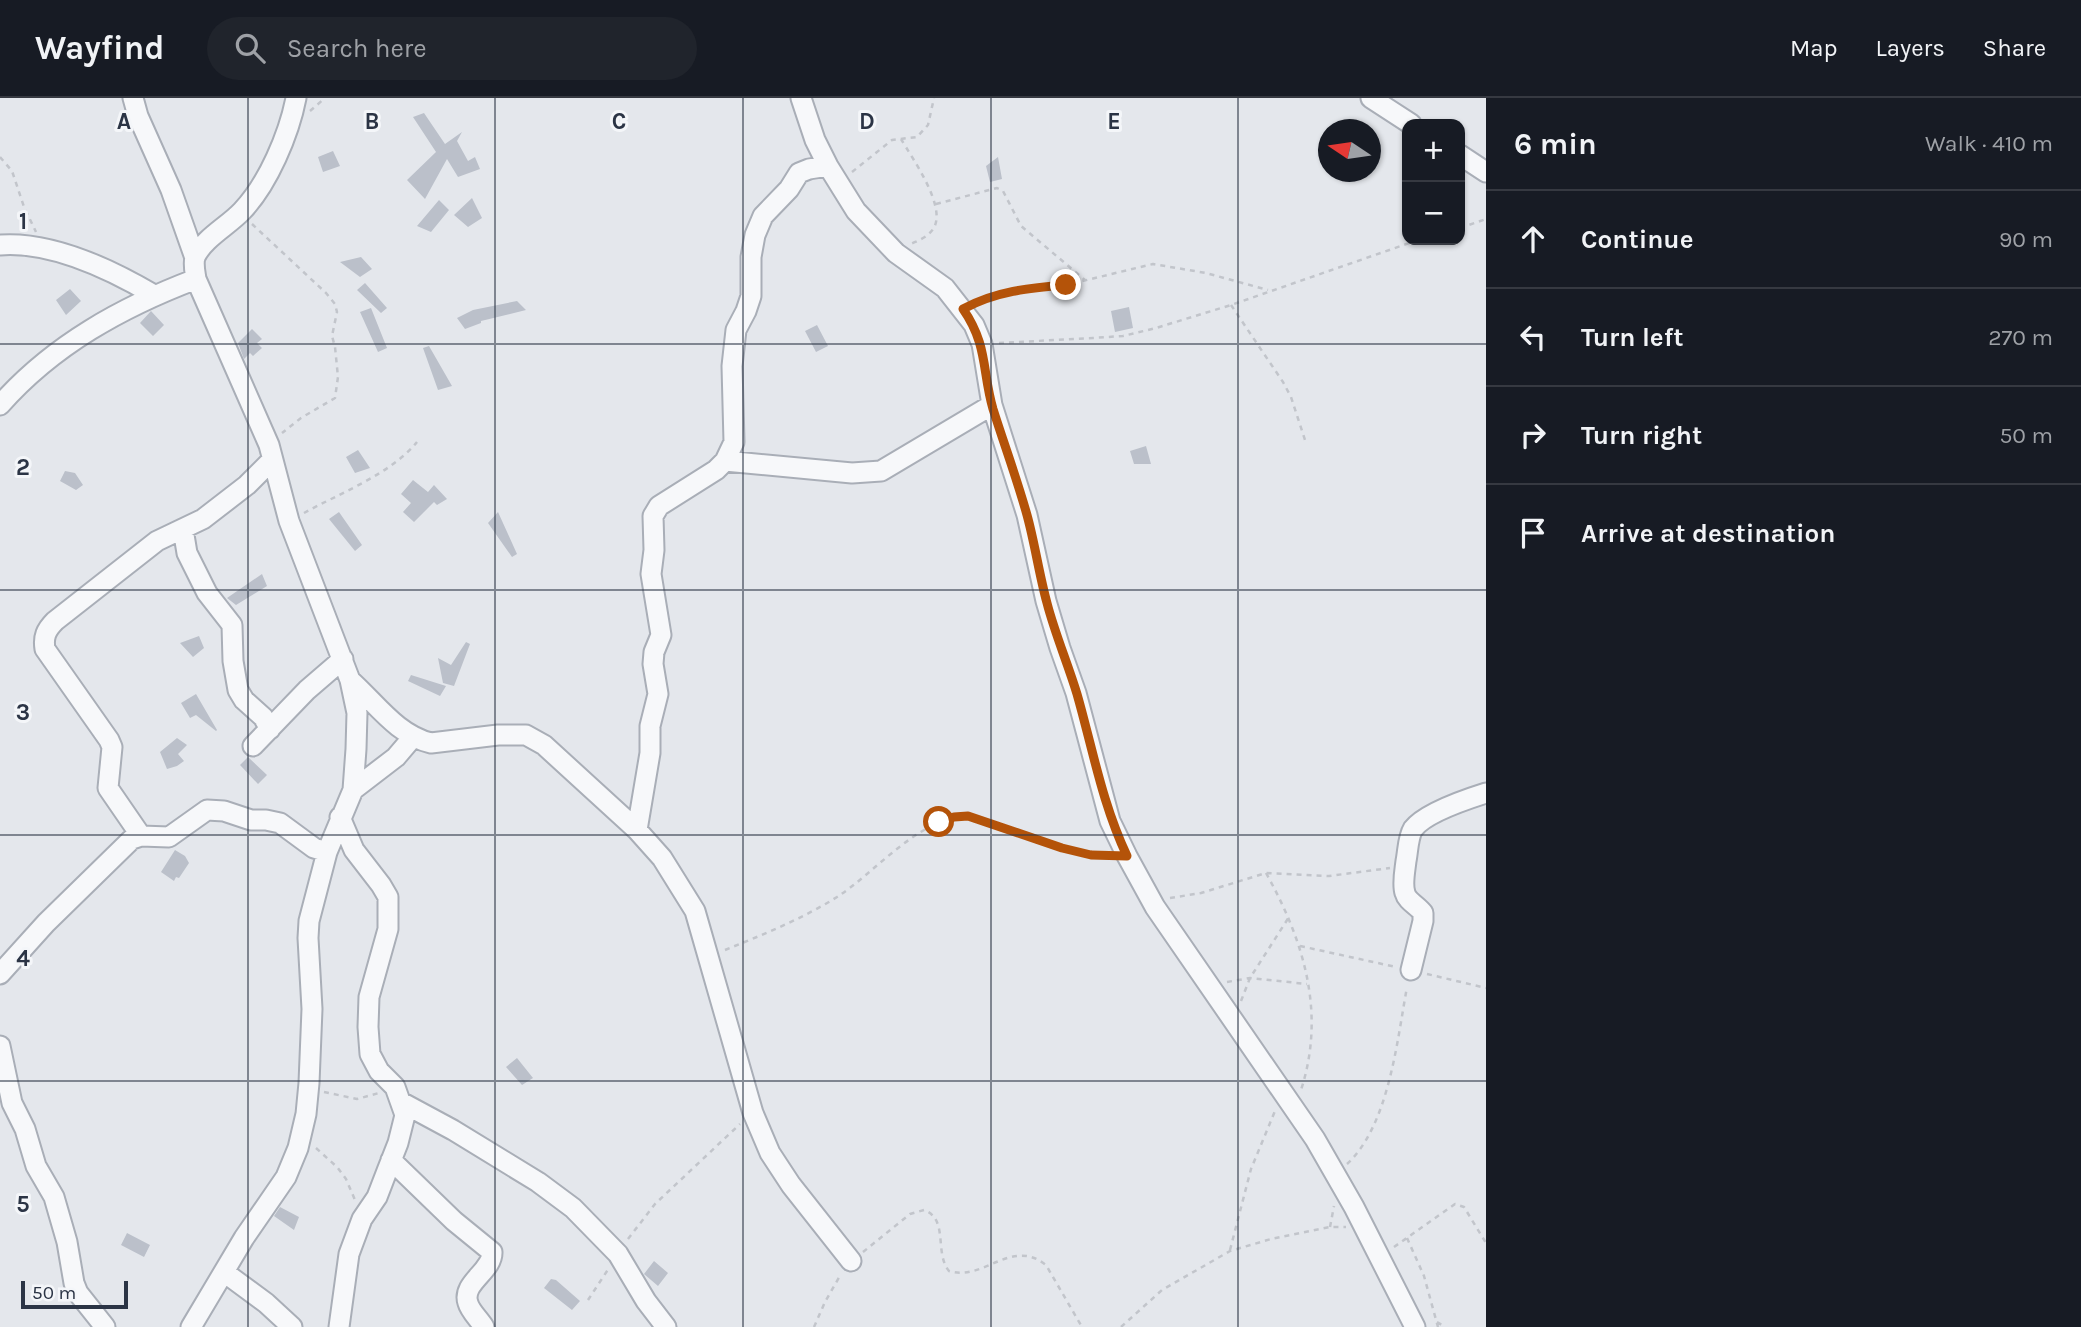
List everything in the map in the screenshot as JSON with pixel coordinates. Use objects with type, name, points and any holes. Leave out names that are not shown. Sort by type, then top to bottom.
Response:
[{"type":"street","points":[[133,98],[138,116],[171,190],[195,258],[196,279],[271,452],[289,522],[343,659],[356,713],[353,790],[327,852],[309,920],[312,990],[306,1114],[286,1177],[191,1327]]},
{"type":"street","points":[[195,258],[208,241],[243,210],[271,167],[289,130],[296,98]]},
{"type":"street","points":[[800,98],[815,141],[856,211],[896,253],[944,288],[974,325],[982,344],[992,405],[1027,515],[1046,601],[1076,693],[1111,821],[1127,856],[1156,906],[1235,1025],[1289,1100],[1336,1174],[1415,1327]]},
{"type":"street","points":[[1371,98],[1403,119]]},
{"type":"street","points":[[1465,158],[1486,172]]},
{"type":"street","points":[[637,830],[649,753],[650,726],[658,694],[653,664],[654,652],[661,635],[651,574],[654,550],[653,516],[659,506],[709,475],[725,461],[734,442],[733,351],[736,330],[747,311],[751,296],[751,257],[755,235],[763,216],[789,189],[799,173],[809,169],[833,174]]},
{"type":"street","points":[[0,245],[44,247],[127,279],[154,295]]},
{"type":"street","points":[[0,405],[16,387],[82,333],[154,295],[196,279]]},
{"type":"street","points":[[725,461],[852,473],[881,471],[992,405]]},
{"type":"street","points":[[141,836],[108,788],[112,747],[109,740],[45,649],[43,639],[55,621],[139,554],[157,541],[203,519],[247,485],[271,452]]},
{"type":"street","points":[[183,529],[187,553],[207,593],[232,625],[233,661],[238,690],[244,700],[263,717],[270,729]]},
{"type":"street","points":[[253,746],[307,690],[343,659]]},
{"type":"street","points":[[350,680],[400,730],[413,737],[431,743],[498,734],[526,735],[544,745],[637,830],[662,858],[695,911],[753,1112],[770,1153],[791,1185],[851,1261]]},
{"type":"street","points":[[353,790],[396,757],[413,737]]},
{"type":"street","points":[[1411,970],[1423,913],[1406,897],[1404,891],[1412,832],[1415,827],[1465,800],[1486,793]]},
{"type":"street","points":[[0,974],[46,923],[132,839],[141,836],[169,836],[207,810],[224,811],[251,820],[280,824],[314,848],[327,852]]},
{"type":"street","points":[[339,1327],[345,1271],[362,1219],[377,1196],[398,1143],[405,1115],[398,1095],[379,1071],[370,1054],[369,997],[387,929],[388,897],[382,885],[354,850],[340,817]]},
{"type":"street","points":[[0,1046],[12,1103],[25,1129],[36,1166],[54,1197],[67,1242],[74,1283],[78,1293],[104,1327]]},
{"type":"street","points":[[398,1095],[538,1182],[573,1208],[618,1254],[663,1326]]},
{"type":"street","points":[[391,1160],[454,1221],[492,1252],[490,1262],[467,1293],[469,1306],[484,1327]]},
{"type":"street","points":[[224,1272],[292,1327]]},
{"type":"path","points":[[833,174],[891,140],[917,137],[928,125],[934,98]]},
{"type":"path","points":[[896,253],[924,237],[936,226],[936,204],[901,139]]},
{"type":"path","points":[[0,157],[12,171],[24,207],[44,247]]},
{"type":"path","points":[[936,204],[997,188],[1003,191],[1021,226],[1086,281]]},
{"type":"path","points":[[243,210],[252,225],[267,240],[302,268],[326,293],[335,304],[337,312],[331,336],[335,347],[338,392],[335,398],[302,418],[271,452]]},
{"type":"path","points":[[1465,226],[1486,219]]},
{"type":"path","points":[[982,344],[1123,336],[1231,305],[1403,245]]},
{"type":"path","points":[[963,309],[1003,292],[1086,281],[1160,264],[1206,273],[1270,291]]},
{"type":"path","points":[[1231,305],[1283,382],[1291,397],[1305,440]]},
{"type":"path","points":[[289,522],[378,474],[417,442]]},
{"type":"path","points":[[709,957],[767,933],[836,897],[918,834],[954,817],[968,816],[1091,855],[1127,856]]},
{"type":"path","points":[[1156,906],[1167,899],[1191,896],[1266,873],[1329,876],[1406,866]]},
{"type":"path","points":[[1230,1251],[1261,1140],[1289,1100],[1311,1052],[1312,1012],[1300,947],[1289,917],[1266,873]]},
{"type":"path","points":[[1235,1025],[1241,999],[1250,978],[1289,917]]},
{"type":"path","points":[[1336,1174],[1355,1156],[1369,1134],[1380,1105],[1391,1073],[1411,970]]},
{"type":"path","points":[[1210,986],[1250,978],[1307,984]]},
{"type":"path","points":[[309,1083],[335,1096],[357,1099],[398,1095]]},
{"type":"path","points":[[588,1300],[655,1204],[753,1112]]},
{"type":"path","points":[[300,1135],[337,1167],[346,1179],[362,1219]]},
{"type":"path","points":[[1379,1257],[1455,1204],[1464,1207],[1486,1243]]},
{"type":"path","points":[[814,1327],[824,1302],[851,1261],[910,1214],[924,1210],[935,1218],[942,1256],[949,1271],[964,1273],[1017,1255],[1037,1257],[1046,1265],[1082,1327]]},
{"type":"path","points":[[1121,1327],[1163,1290],[1230,1251],[1247,1244],[1317,1230],[1363,1227]]},
{"type":"path","points":[[1407,1238],[1424,1276],[1438,1325],[1444,1327]]},
{"type":"building","points":[[424,113],[445,144],[462,132],[457,141],[468,161],[475,157],[480,169],[458,177],[447,159],[425,199],[407,180],[436,152],[413,117]]},
{"type":"building","points":[[333,151],[340,166],[323,172],[318,157]]},
{"type":"building","points":[[998,157],[1002,179],[990,182],[986,166]]},
{"type":"building","points":[[472,198],[482,218],[468,227],[454,215]]},
{"type":"building","points":[[439,200],[449,210],[431,232],[417,226]]},
{"type":"building","points":[[361,257],[372,269],[360,277],[340,262]]},
{"type":"building","points":[[365,283],[387,308],[381,313],[357,290]]},
{"type":"building","points":[[70,289],[81,301],[66,315],[56,300]]},
{"type":"building","points":[[517,301],[526,310],[481,321],[465,329],[457,318],[473,310]]},
{"type":"building","points":[[1129,307],[1133,328],[1115,332],[1111,311]]},
{"type":"building","points":[[371,308],[387,348],[378,352],[360,312]]},
{"type":"building","points":[[151,311],[164,325],[153,336],[140,323]]},
{"type":"building","points":[[817,325],[828,346],[816,352],[805,331]]},
{"type":"building","points":[[252,329],[262,339],[257,343],[262,348],[253,356],[250,353],[244,359],[238,343]]},
{"type":"building","points":[[429,346],[452,386],[438,390],[423,348]]},
{"type":"building","points":[[1146,446],[1151,464],[1134,464],[1130,451]]},
{"type":"building","points":[[358,450],[370,468],[355,473],[346,457]]},
{"type":"building","points":[[65,471],[75,473],[83,485],[76,490],[60,481]]},
{"type":"building","points":[[413,480],[428,492],[434,485],[447,499],[437,505],[434,502],[414,522],[403,512],[411,503],[401,494]]},
{"type":"building","points":[[339,512],[362,545],[355,551],[329,519]]},
{"type":"building","points":[[498,512],[517,554],[512,557],[488,523]]},
{"type":"building","points":[[262,574],[267,586],[236,605],[227,598]]},
{"type":"building","points":[[199,636],[204,648],[193,657],[180,643]]},
{"type":"building","points":[[466,642],[470,644],[454,686],[443,683],[438,658],[451,665]]},
{"type":"building","points":[[411,675],[446,686],[440,696],[408,681]]},
{"type":"building","points":[[196,694],[216,731],[196,715],[190,718],[181,703]]},
{"type":"building","points":[[177,738],[187,745],[178,754],[184,761],[167,769],[160,752]]},
{"type":"building","points":[[248,757],[267,775],[258,784],[240,765]]},
{"type":"building","points":[[175,850],[185,856],[189,863],[174,881],[161,872]]},
{"type":"building","points":[[517,1058],[533,1078],[522,1085],[506,1067]]},
{"type":"building","points":[[280,1207],[299,1217],[294,1230],[274,1216]]},
{"type":"building","points":[[127,1233],[150,1245],[144,1257],[121,1245]]},
{"type":"building","points":[[654,1261],[668,1273],[658,1286],[644,1274]]},
{"type":"building","points":[[551,1279],[556,1280],[580,1301],[572,1310],[544,1288]]},
{"type":"route","points":[[939,822],[968,816],[1062,848],[1091,855],[1127,856],[1102,794],[1076,693],[1046,601],[1027,515],[992,405],[982,344],[963,309],[1003,292],[1066,285]]}]
